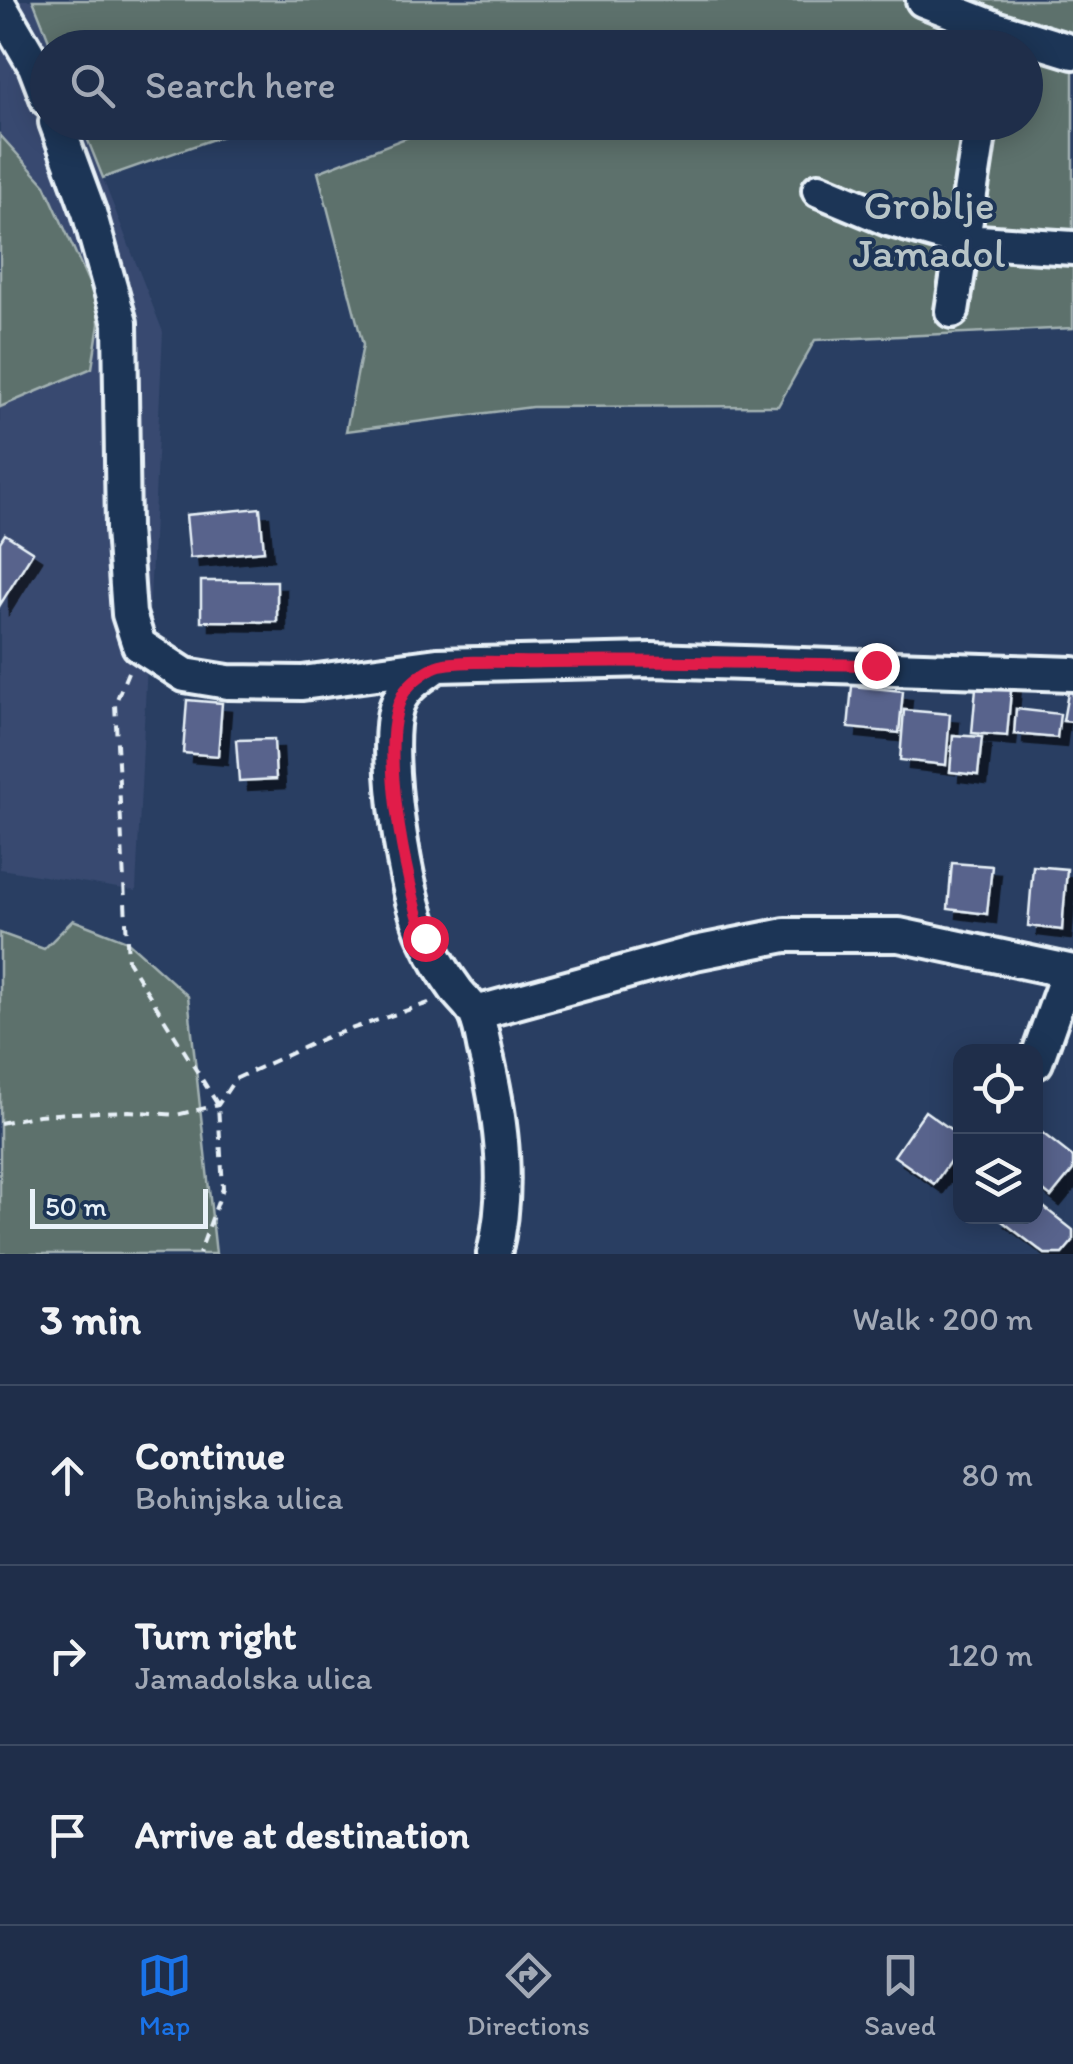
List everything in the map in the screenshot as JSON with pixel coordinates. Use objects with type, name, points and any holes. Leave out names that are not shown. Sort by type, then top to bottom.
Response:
[{"type":"street","points":[[923,0],[996,25]]},
{"type":"street","points":[[0,6],[30,57]]},
{"type":"street","points":[[1043,41],[1073,52]]},
{"type":"street","points":[[63,140],[89,212],[120,323],[123,529],[130,614],[139,645],[186,675],[228,682],[302,682],[437,665],[670,660],[1073,674]]},
{"type":"street","points":[[952,311],[978,140]]},
{"type":"street","points":[[819,190],[888,219],[964,241],[1073,248]]},
{"type":"street","points":[[437,665],[408,686],[396,706],[396,810],[411,898],[425,938],[466,1002],[499,1110],[504,1165],[500,1228],[494,1254]]},
{"type":"street","points":[[466,1002],[785,936],[899,935],[1070,972],[1043,1044]]},
{"type":"path","points":[[139,645],[116,704],[128,961],[218,1106],[223,1188],[199,1254]]},
{"type":"path","points":[[0,1123],[38,1114],[128,1110],[176,1115],[218,1106],[235,1079],[324,1038],[410,1012],[466,1002]]},
{"type":"shaded area","points":[[0,0],[33,0],[46,30],[30,30],[30,140],[88,140],[163,332],[136,891],[0,869]]},
{"type":"green space","name":"Groblje Jamadol","points":[[33,0],[1073,0],[1073,328],[815,340],[778,406],[532,407],[346,431],[363,345],[318,172],[401,140],[1043,140],[1043,30],[45,30]]},
{"type":"green space","points":[[0,135],[45,185],[98,303],[99,324],[92,368],[0,407]]},
{"type":"green space","points":[[88,140],[211,140],[103,178]]},
{"type":"green space","points":[[73,920],[127,941],[188,996],[216,1254],[0,1254],[0,933],[44,949]]},
{"type":"building","points":[[260,508],[264,551],[190,558],[186,515]]},
{"type":"building","points":[[5,534],[33,552],[0,605],[0,542]]},
{"type":"building","points":[[201,581],[277,581],[277,622],[201,621]]},
{"type":"building","points":[[977,677],[1012,680],[1007,736],[972,733]]},
{"type":"building","points":[[852,686],[903,691],[899,733],[848,728]]},
{"type":"building","points":[[1069,687],[1073,688],[1073,722],[1063,721]]},
{"type":"building","points":[[187,700],[222,703],[218,756],[183,753]]},
{"type":"building","points":[[1016,709],[1060,714],[1057,738],[1014,734]]},
{"type":"building","points":[[904,710],[950,714],[946,765],[900,760]]},
{"type":"building","points":[[953,735],[982,737],[978,775],[950,772]]},
{"type":"building","points":[[274,739],[276,779],[239,781],[236,740]]},
{"type":"building","points":[[952,863],[992,866],[987,914],[948,909]]},
{"type":"building","points":[[1033,866],[1067,869],[1062,930],[1028,926]]},
{"type":"building","points":[[925,1111],[953,1131],[953,1157],[934,1184],[894,1156]]},
{"type":"building","points":[[1043,1134],[1073,1157],[1073,1170],[1051,1197],[1043,1191]]},
{"type":"building","points":[[1043,1206],[1073,1230],[1073,1241],[1062,1254],[1045,1254],[1006,1224],[1043,1224]]},
{"type":"route","points":[[425,938],[411,898],[396,810],[394,729],[396,706],[408,686],[437,665],[652,660],[876,665]]}]
